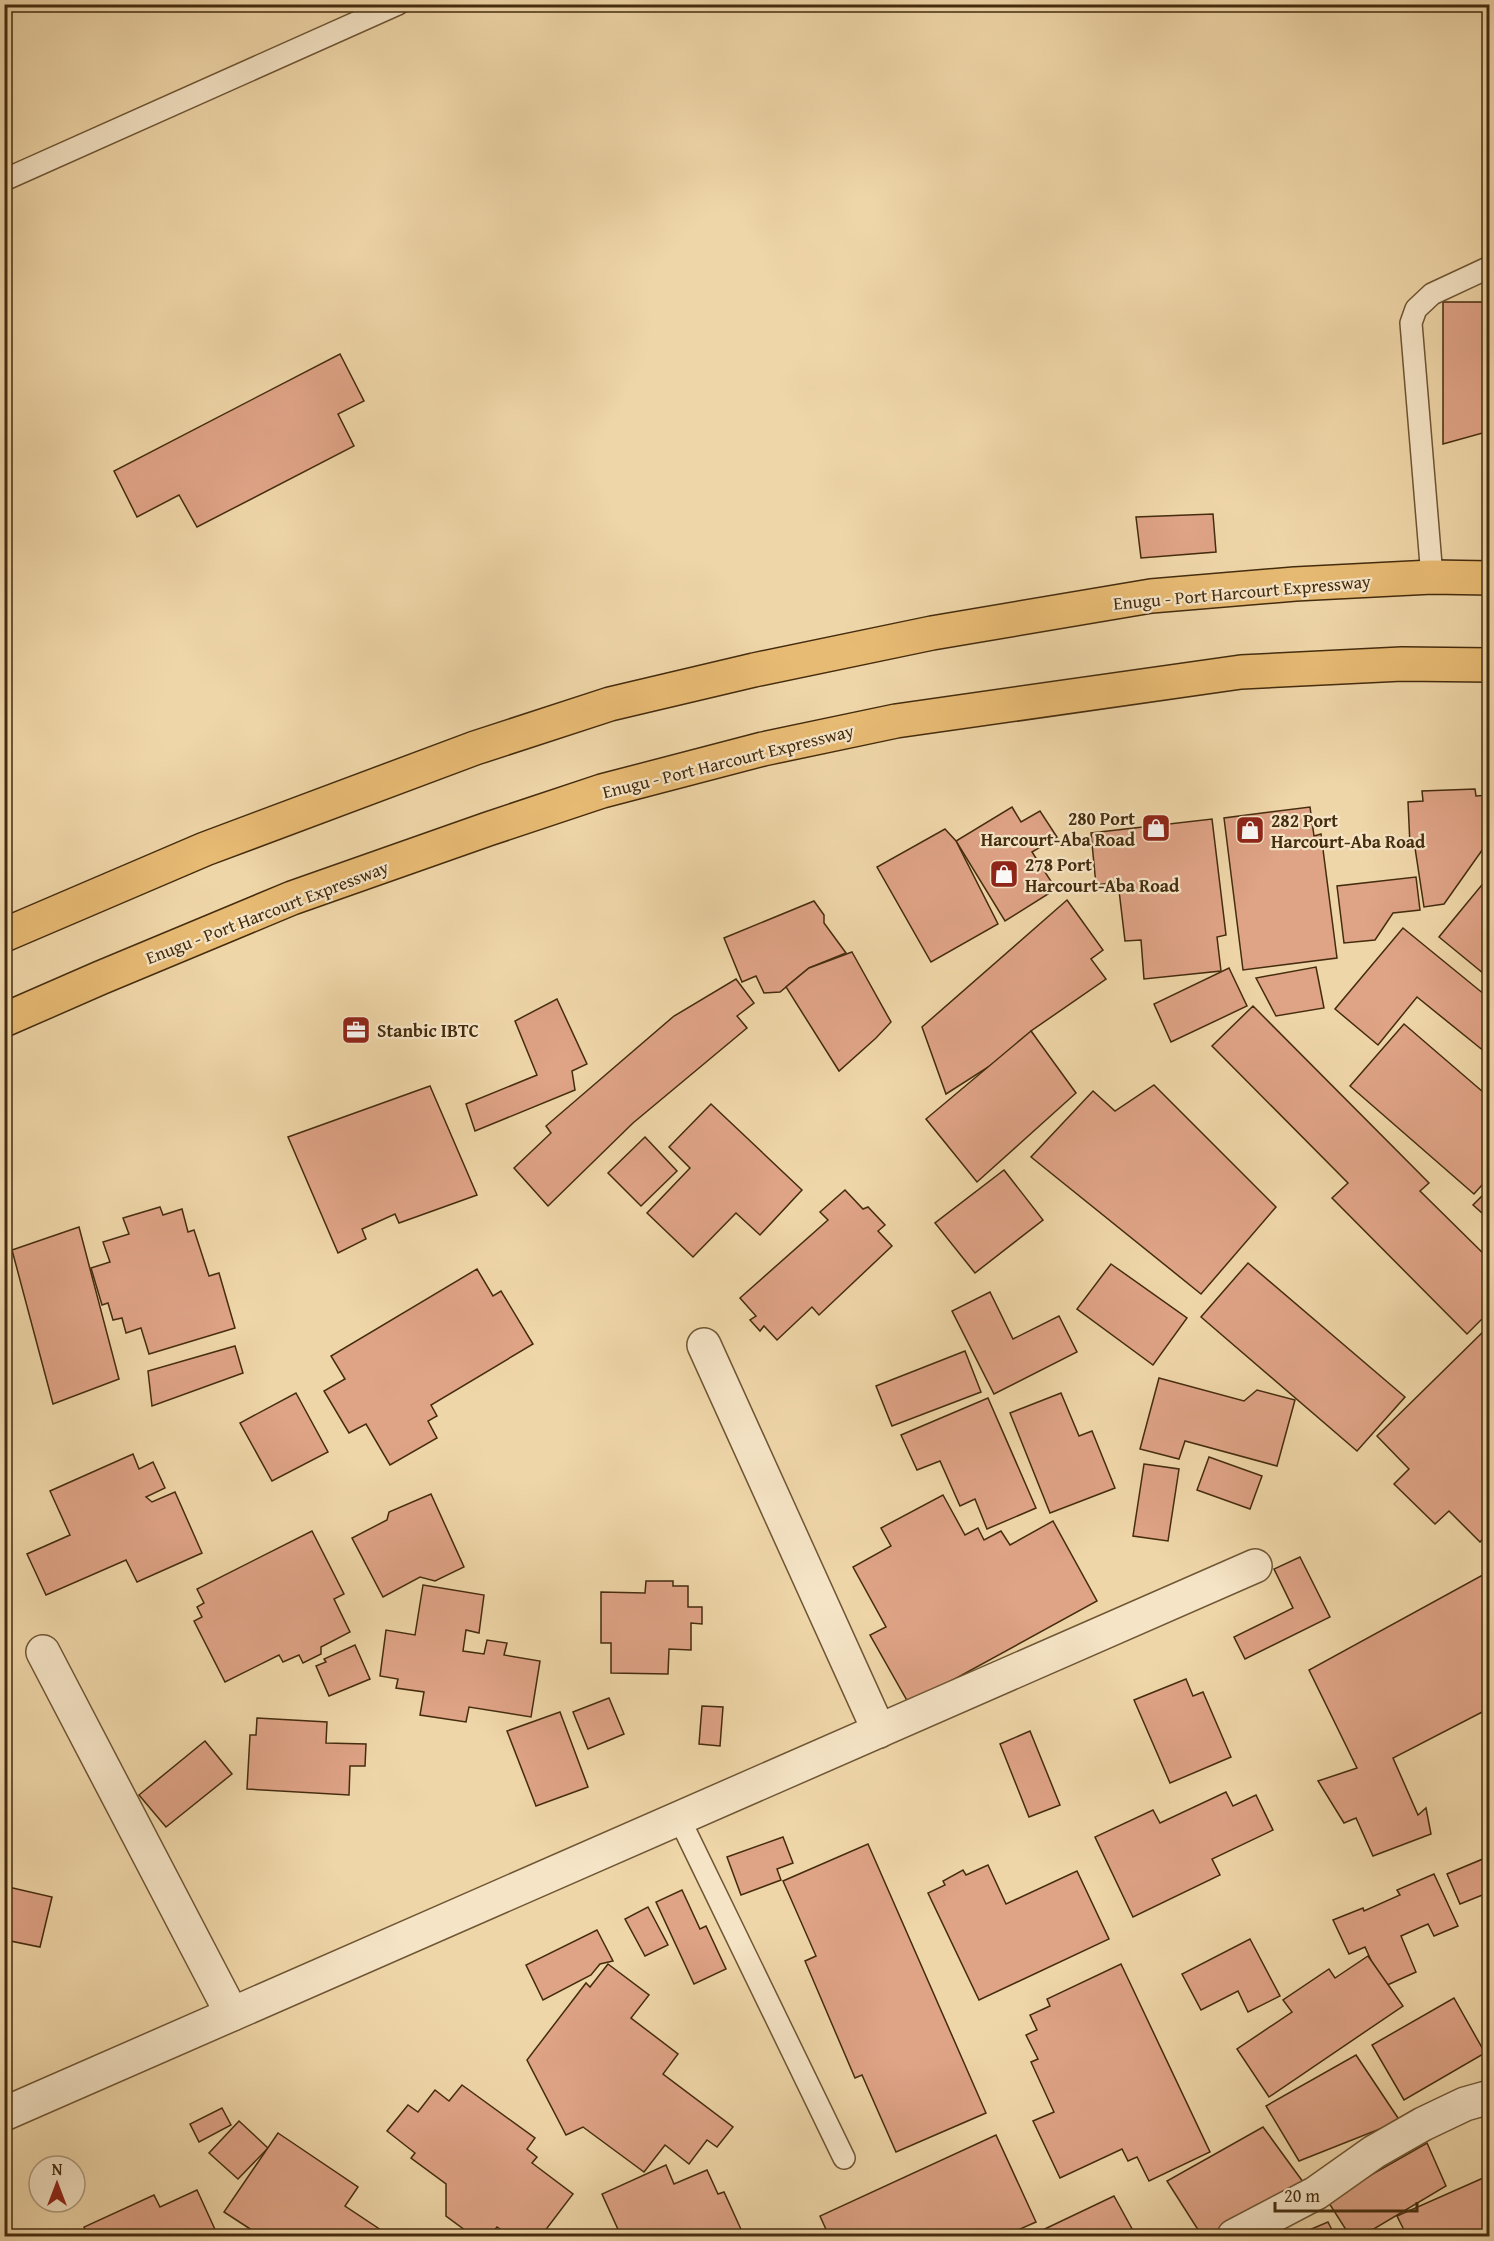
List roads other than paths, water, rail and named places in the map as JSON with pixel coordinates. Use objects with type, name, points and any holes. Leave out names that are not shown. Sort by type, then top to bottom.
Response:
[{"type":"highway","name":"Enugu - Port Harcourt Expressway","points":[[4,935],[205,849],[346,795],[475,748],[610,704],[754,670],[932,633],[1151,596],[1295,584],[1432,577],[1490,578]]},
{"type":"highway","name":"Enugu - Port Harcourt Expressway","points":[[4,1020],[292,898],[602,791],[763,749],[896,721],[1241,672],[1402,664],[1490,665]]},
{"type":"street","points":[[704,1345],[879,1731]]},
{"type":"street","points":[[4,2114],[1255,1566]]},
{"type":"street","points":[[43,1652],[232,2014]]},
{"type":"street","points":[[1234,2236],[1316,2193],[1374,2152],[1413,2130],[1465,2104],[1490,2097]]},
{"type":"lane","points":[[4,180],[398,4]]},
{"type":"lane","points":[[1432,577],[1411,323],[1416,309],[1432,294],[1490,267]]},
{"type":"lane","points":[[679,1818],[844,2158]]},
{"type":"place","name":"280 Port Harcourt-Aba Road","points":[[1156,828]]},
{"type":"place","name":"282 Port Harcourt-Aba Road","points":[[1250,830]]},
{"type":"place","name":"278 Port Harcourt-Aba Road","points":[[1004,874]]},
{"type":"place","name":"Stanbic IBTC","points":[[356,1030]]}]
